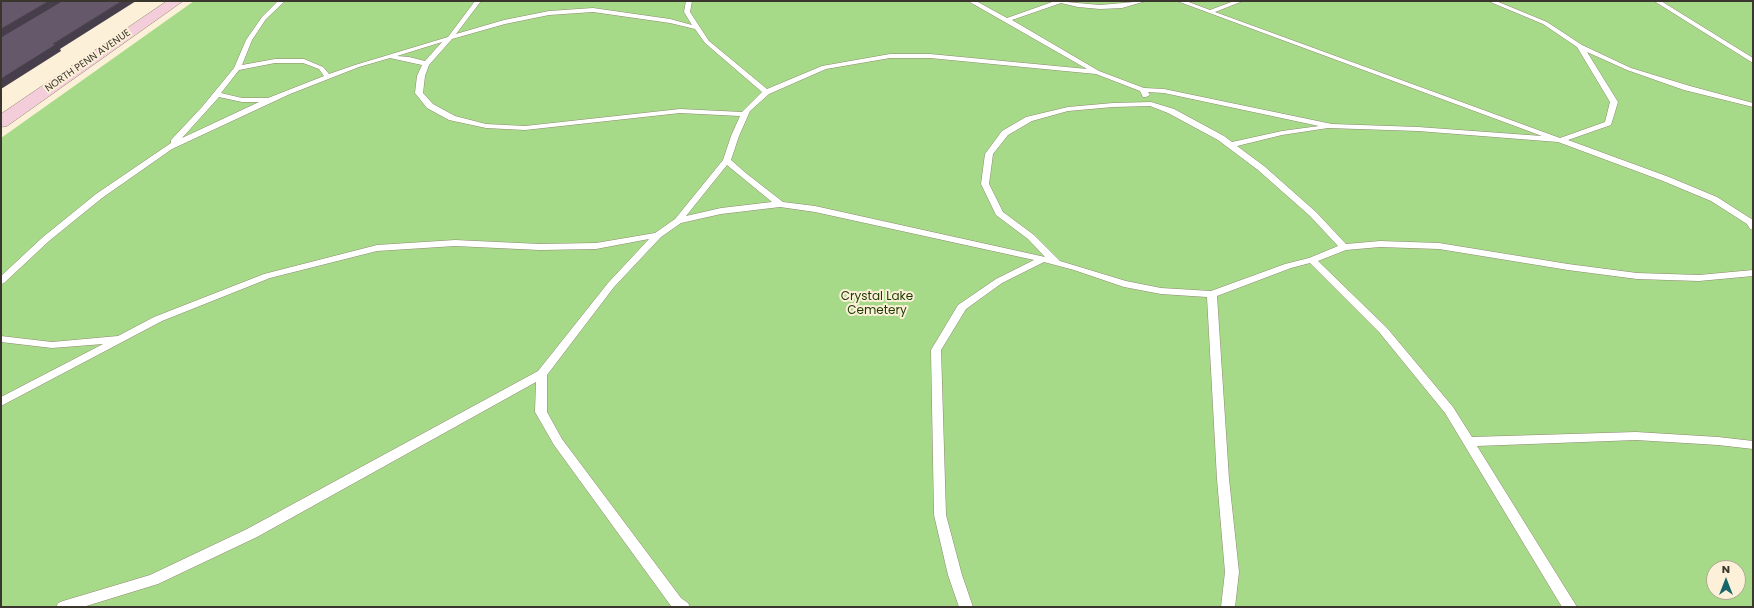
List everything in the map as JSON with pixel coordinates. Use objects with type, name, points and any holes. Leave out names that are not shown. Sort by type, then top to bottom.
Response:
[{"type":"main road","name":"NORTH PENN AVENUE","points":[[1,122],[176,1]]},
{"type":"lane","points":[[169,147],[217,94],[237,68],[249,40],[264,18],[282,1]]},
{"type":"lane","points":[[478,1],[450,38],[426,64],[421,76],[419,93],[430,106],[452,118],[486,126],[525,128],[680,111],[745,114]]},
{"type":"lane","points":[[689,1],[687,12],[707,42],[766,92]]},
{"type":"lane","points":[[971,1],[1007,20],[1096,72],[1144,90],[1164,91],[1332,126],[1418,129],[1560,140],[1608,123],[1614,102],[1580,46]]},
{"type":"lane","points":[[1007,20],[1061,1],[1078,6],[1100,7],[1122,6],[1143,1]]},
{"type":"lane","points":[[1180,1],[1666,178],[1714,199],[1752,224]]},
{"type":"lane","points":[[1209,12],[1240,1]]},
{"type":"lane","points":[[1491,1],[1545,23],[1580,46],[1629,69],[1687,88],[1753,105]]},
{"type":"lane","points":[[1657,1],[1753,61]]},
{"type":"lane","points":[[1,281],[46,239],[75,215],[99,196],[169,147],[270,100],[328,77],[504,22],[549,13],[593,10],[670,21],[698,28]]},
{"type":"lane","points":[[62,607],[152,580],[252,533],[542,374],[611,285],[658,235],[678,221],[728,160],[747,110],[766,92],[824,67],[890,56],[930,56],[1096,72]]},
{"type":"lane","points":[[385,58],[409,59],[426,64]]},
{"type":"lane","points":[[237,68],[275,61],[304,61],[321,68],[328,77]]},
{"type":"lane","points":[[1144,90],[1151,104]]},
{"type":"lane","points":[[217,94],[242,100],[270,100]]},
{"type":"lane","points":[[1056,263],[1031,237],[999,213],[985,184],[989,154],[1005,133],[1029,119],[1068,109],[1113,105],[1151,104],[1170,111],[1221,138],[1260,168],[1313,214],[1344,247]]},
{"type":"lane","points":[[1231,146],[1282,133],[1332,126]]},
{"type":"lane","points":[[728,160],[744,176],[780,204]]},
{"type":"lane","points":[[678,221],[721,211],[780,204],[816,209],[1043,259],[1077,268],[1124,284],[1161,291],[1212,294],[1288,266],[1312,260],[1344,247],[1380,244],[1439,246],[1568,267],[1637,276],[1699,278],[1753,273]]},
{"type":"lane","points":[[1,402],[158,319],[267,276],[377,248],[455,243],[540,247],[596,246],[658,235]]},
{"type":"lane","points":[[966,607],[955,575],[940,515],[936,350],[962,306],[1000,281],[1043,259]]},
{"type":"lane","points":[[1312,260],[1383,330],[1449,410],[1570,607]]},
{"type":"lane","points":[[1212,294],[1222,472],[1232,572],[1228,607]]},
{"type":"lane","points":[[1,339],[52,344],[122,338]]},
{"type":"lane","points":[[542,374],[541,412],[558,442],[676,602],[683,607]]},
{"type":"lane","points":[[1468,442],[1636,436],[1718,441],[1753,445]]},
{"type":"green space","name":"Crystal Lake Cemetery","points":[[194,1],[1753,1],[1753,607],[1,607],[1,138]]},
{"type":"building","points":[[1,1],[49,1],[1,29]]},
{"type":"building","points":[[62,1],[122,1],[53,44],[57,44],[1,79],[1,37]]}]
